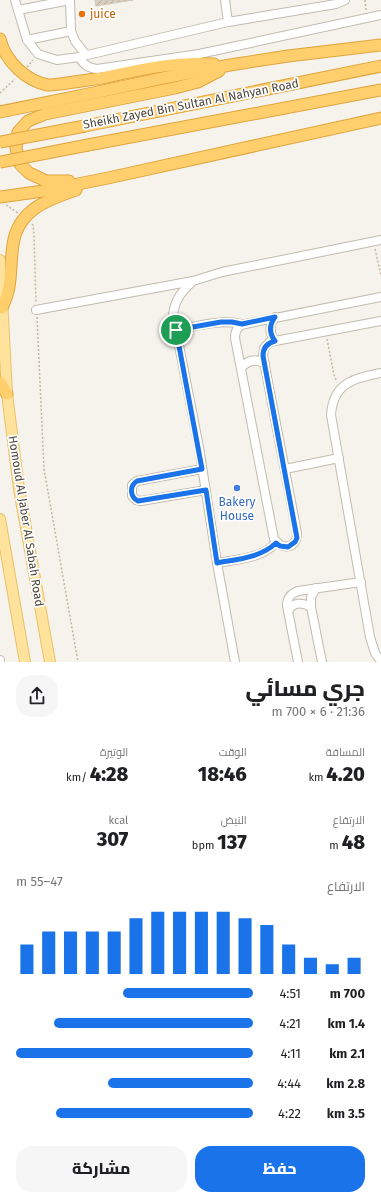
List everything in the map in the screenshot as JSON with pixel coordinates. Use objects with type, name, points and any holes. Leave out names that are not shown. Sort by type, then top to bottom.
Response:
[{"type":"highway","points":[[0,39],[8,60],[18,69],[34,79],[49,85],[82,82],[128,72],[170,66],[200,63],[230,65]]},
{"type":"highway","points":[[0,112],[230,65],[296,55],[381,45]]},
{"type":"highway","points":[[90,181],[46,181],[29,173],[20,164],[16,148],[18,132],[28,121],[45,114],[198,82],[230,65]]},
{"type":"highway","name":"Sheikh Zayed Bin Sultan Al Nahyan Road","points":[[0,142],[381,66]]},
{"type":"highway","name":"Sheikh Zayed Bin Sultan Al Nahyan Road","points":[[0,162],[381,90]]},
{"type":"highway","points":[[3,201],[381,118]]},
{"type":"highway","points":[[2,308],[9,288],[12,246],[15,234],[25,217],[35,208],[50,200],[108,178]]},
{"type":"highway","points":[[0,382],[7,394]]},
{"type":"main road","name":"Homoud Al Jaber Al Sabah Road","points":[[0,260],[7,394],[19,489],[50,662]]},
{"type":"main road","name":"Homoud Al Jaber Al Sabah Road","points":[[0,519],[25,662]]},
{"type":"street","points":[[15,0],[27,40],[38,54],[57,60],[83,56],[228,22],[336,4],[345,0]]},
{"type":"street","points":[[18,10],[70,0],[71,31],[83,56],[84,65],[97,69],[199,54],[381,15]]},
{"type":"street","points":[[225,0],[228,22]]},
{"type":"street","points":[[27,40],[71,31]]},
{"type":"street","points":[[36,310],[193,281],[222,272],[377,240]]},
{"type":"street","points":[[193,281],[178,297],[174,305],[173,315],[206,490],[217,563],[235,662]]},
{"type":"street","points":[[176,330],[221,322],[242,324],[381,296]]},
{"type":"street","points":[[275,317],[270,331],[275,341]]},
{"type":"street","points":[[242,324],[237,329],[235,335],[276,543],[280,546],[288,547],[295,542],[297,538],[265,364],[263,352],[264,348],[270,342],[381,321]]},
{"type":"street","points":[[241,368],[249,361],[260,361],[265,364]]},
{"type":"street","points":[[381,373],[355,379],[340,389],[334,400],[331,415],[372,646],[381,661]]},
{"type":"street","points":[[285,469],[339,458]]},
{"type":"street","points":[[202,469],[137,481],[132,485],[132,496],[136,500],[141,501],[206,490]]},
{"type":"street","points":[[0,543],[6,554]]},
{"type":"street","points":[[217,563],[256,556],[267,551],[276,543]]},
{"type":"street","points":[[298,662],[288,611],[288,599],[293,593],[316,588],[361,582]]},
{"type":"street","points":[[316,588],[312,597],[311,607],[322,662]]},
{"type":"street","points":[[288,611],[292,606],[298,603],[311,607]]},
{"type":"path","points":[[365,0],[368,18]]},
{"type":"path","points":[[3,201],[25,217],[33,225],[44,469],[78,662]]},
{"type":"path","points":[[377,240],[381,275]]},
{"type":"path","points":[[325,332],[334,375],[340,389]]},
{"type":"building","points":[[95,0],[133,0],[96,6]]},
{"type":"place","name":"juice","points":[[82,14]]},
{"type":"place","name":"Bakery House","points":[[237,488]]},
{"type":"route","points":[[275,317],[270,331],[275,341],[270,342],[264,348],[263,356],[297,533],[297,538],[292,545],[284,547],[276,543],[262,554],[217,563],[206,490],[141,501],[136,500],[132,496],[131,488],[134,482],[202,469],[176,330],[221,322],[242,324],[275,317]]}]
